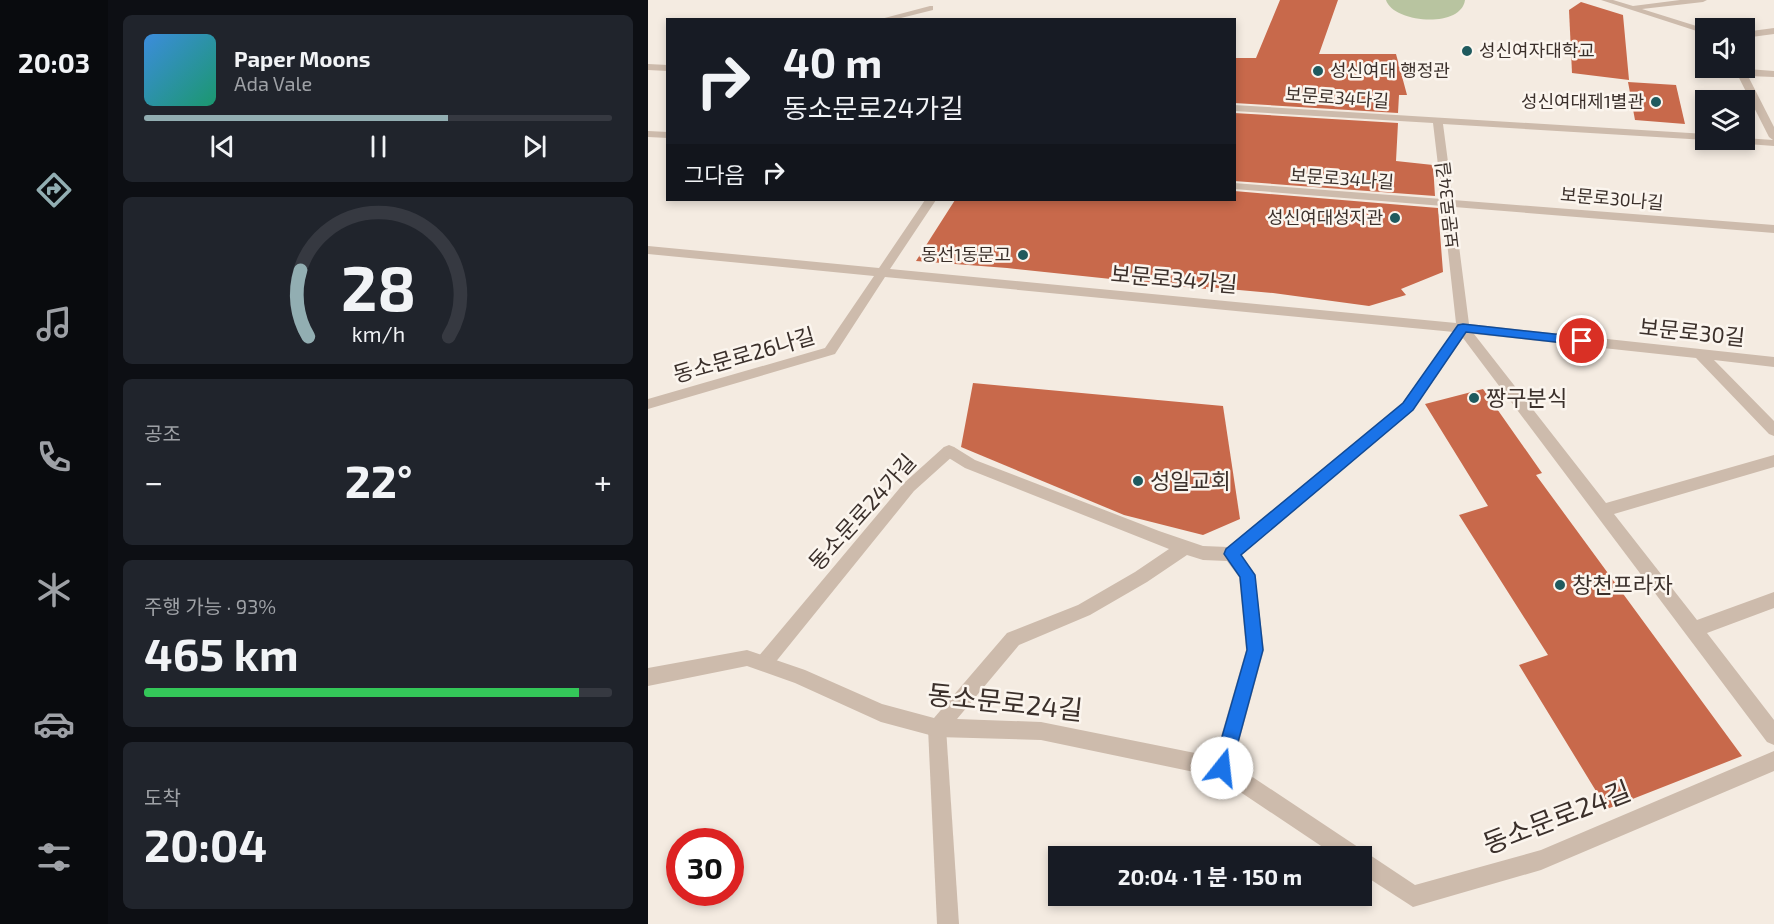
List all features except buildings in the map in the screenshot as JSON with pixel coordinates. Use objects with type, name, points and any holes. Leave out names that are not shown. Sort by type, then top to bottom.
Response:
[{"type":"street","points":[[1605,0],[1695,28]]},
{"type":"street","points":[[1631,8],[1703,0]]},
{"type":"street","points":[[890,18],[930,8]]},
{"type":"street","points":[[1755,34],[1774,31]]},
{"type":"street","points":[[648,67],[666,68]]},
{"type":"street","points":[[1755,72],[1774,75]]},
{"type":"street","points":[[1746,78],[1770,118],[1774,137]]},
{"type":"street","name":"보문로34다길","points":[[1236,108],[1438,121]]},
{"type":"street","points":[[1438,121],[1695,136]]},
{"type":"street","name":"보문로34길","points":[[1438,121],[1463,328]]},
{"type":"street","points":[[648,134],[666,135]]},
{"type":"street","points":[[1755,142],[1774,143]]},
{"type":"street","name":"보문로34나길","points":[[1236,186],[1448,204]]},
{"type":"street","points":[[881,273],[929,201]]},
{"type":"street","name":"보문로30나길","points":[[1448,204],[1774,230]]},
{"type":"street","name":"보문로34가길","points":[[648,250],[1463,328]]},
{"type":"street","name":"동소문로26나길","points":[[648,404],[830,351],[881,273]]},
{"type":"street","points":[[1222,768],[1255,650],[1247,575],[1231,554],[1408,406],[1463,328],[1774,735]]},
{"type":"street","name":"보문로30길","points":[[1463,328],[1774,362]]},
{"type":"street","points":[[1701,355],[1774,430]]},
{"type":"street","name":"동소문로24가길","points":[[764,663],[909,487],[949,451],[970,464],[1185,547],[1203,552],[1231,554]]},
{"type":"street","points":[[1601,511],[1774,461]]},
{"type":"street","points":[[948,924],[937,728],[1013,639],[1084,610],[1141,577],[1185,547]]},
{"type":"street","points":[[1692,630],[1774,600]]},
{"type":"street","name":"동소문로24길","points":[[648,677],[747,658],[799,676],[881,713],[937,728],[1041,731],[1222,768],[1339,846]]},
{"type":"street","name":"동소문로24길","points":[[1372,869],[1413,896],[1540,860],[1774,760]]},
{"type":"green space","points":[[1386,0],[1465,0],[1461,9],[1452,15],[1427,20],[1401,14],[1391,8]]},
{"type":"place","name":"성신여자대학교","points":[[1467,51]]},
{"type":"place","name":"성신여대 행정관","points":[[1318,71]]},
{"type":"place","name":"성신여대제1별관","points":[[1656,102]]},
{"type":"place","name":"성신여대성지관","points":[[1395,218]]},
{"type":"place","name":"동선1동문고","points":[[1023,255]]},
{"type":"place","name":"짱구분식","points":[[1474,398]]},
{"type":"place","name":"성일교회","points":[[1138,481]]},
{"type":"place","name":"창천프라자","points":[[1560,585]]},
{"type":"route","points":[[1222,768],[1255,650],[1247,575],[1231,554],[1408,406],[1463,328],[1582,341]]}]
